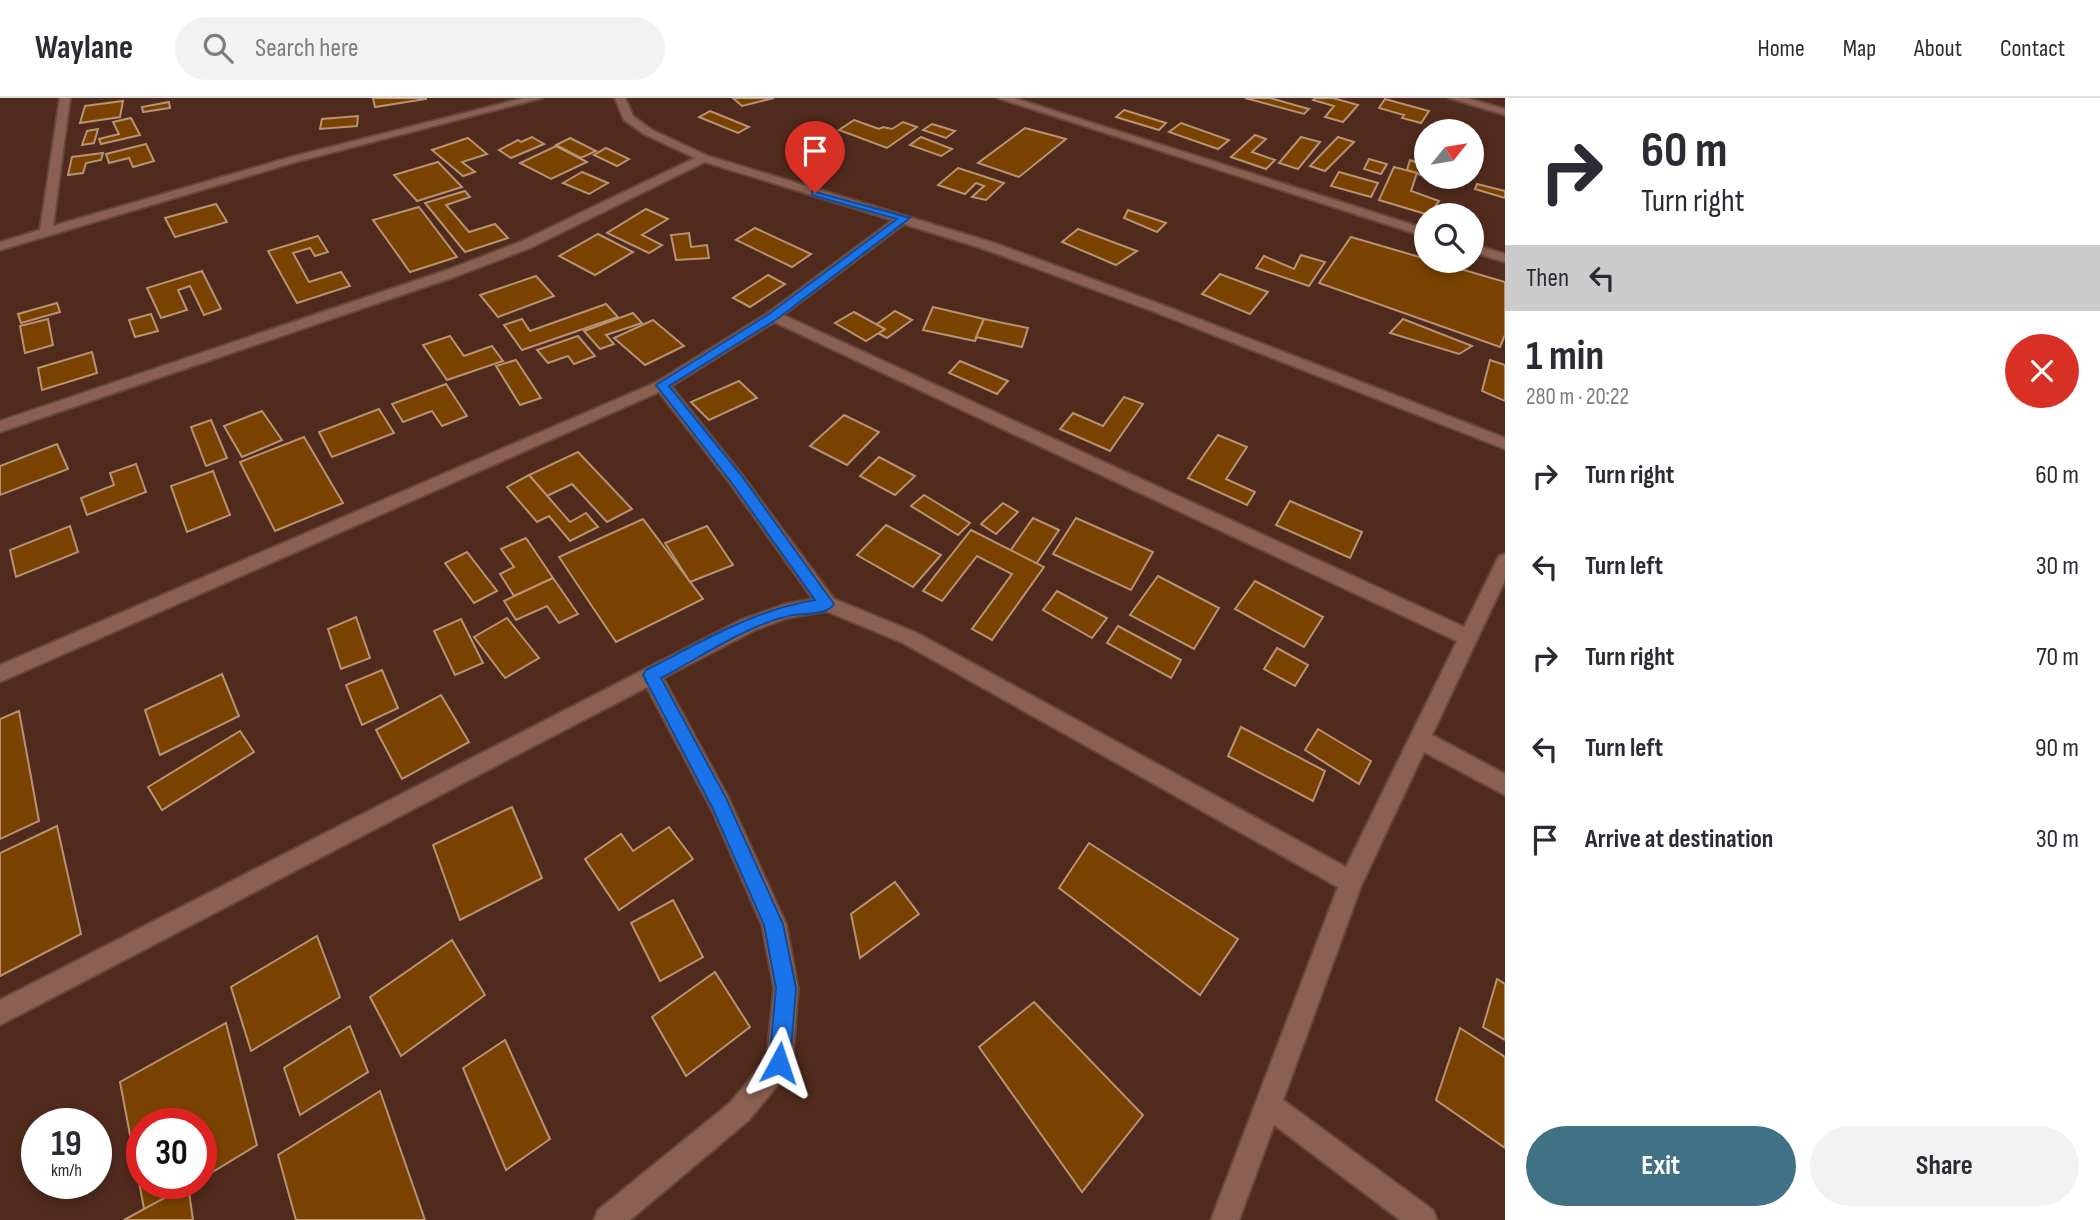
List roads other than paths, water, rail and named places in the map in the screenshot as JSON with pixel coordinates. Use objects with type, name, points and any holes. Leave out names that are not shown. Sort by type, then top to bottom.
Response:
[{"type":"street","points":[[46,233],[65,98]]},
{"type":"street","points":[[0,246],[295,159],[537,98]]},
{"type":"street","points":[[620,98],[628,118],[648,132],[704,158],[989,246],[1160,309],[1505,444]]},
{"type":"street","points":[[1003,98],[1414,229]]},
{"type":"street","points":[[1454,98],[1505,112]]},
{"type":"street","points":[[0,427],[452,273],[525,245],[704,158]]},
{"type":"street","points":[[0,674],[662,385],[773,316],[904,218]]},
{"type":"street","points":[[1484,252],[1505,258]]},
{"type":"street","points":[[773,316],[1469,638]]},
{"type":"street","points":[[662,385],[736,479],[827,604],[910,638],[1351,882]]},
{"type":"street","points":[[1225,1220],[1351,882],[1505,561]]},
{"type":"street","points":[[0,1013],[748,625],[786,611],[827,604]]},
{"type":"street","points":[[608,1220],[740,1111],[779,1063],[786,988],[774,924],[720,804],[652,675]]},
{"type":"street","points":[[1419,739],[1505,785]]},
{"type":"street","points":[[1268,1105],[1423,1220]]}]
